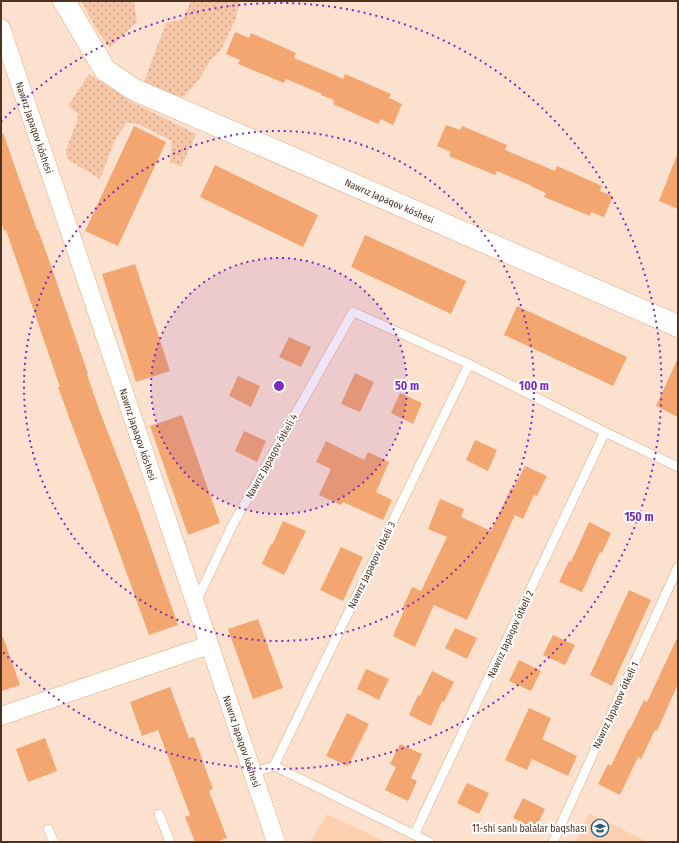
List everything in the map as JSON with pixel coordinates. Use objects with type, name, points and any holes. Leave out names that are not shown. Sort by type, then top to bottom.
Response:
[{"type":"street","name":"Nawrız Japaqov kóshesi","points":[[64,1],[105,70],[134,89],[678,326]]},
{"type":"street","name":"Nawrız Japaqov kóshesi","points":[[1,28],[276,842]]},
{"type":"street","points":[[1,716],[209,645]]},
{"type":"lane","name":"Nawrız Japaqov ótkeli 4","points":[[195,603],[232,526],[353,312],[469,364]]},
{"type":"lane","points":[[469,364],[678,467]]},
{"type":"lane","name":"Nawrız Japaqov ótkeli 3","points":[[274,766],[469,364]]},
{"type":"lane","name":"Nawrız Japaqov ótkeli 2","points":[[414,835],[605,432]]},
{"type":"lane","name":"Nawrız Japaqov ótkeli 1","points":[[553,842],[678,567]]},
{"type":"lane","points":[[252,773],[274,766],[429,842]]},
{"type":"lane","points":[[159,814],[170,842]]},
{"type":"lane","points":[[48,829],[54,842]]},
{"type":"shaded area","points":[[81,1],[132,1],[134,3],[137,22],[110,47],[98,32]]},
{"type":"shaded area","points":[[191,1],[240,1],[236,18],[221,50],[210,61],[198,81],[183,97],[168,94],[144,82],[166,23],[183,19]]},
{"type":"shaded area","points":[[89,74],[132,102],[196,134],[181,167],[170,162],[172,141],[141,125],[127,122],[115,140],[100,179],[67,159],[66,149],[77,122],[78,114],[68,106]]},
{"type":"shaded area","name":"11-shi sanlı balalar baqshası","points":[[589,813],[648,842],[575,842]]},
{"type":"shaded area","points":[[327,814],[386,842],[310,842]]},
{"type":"building","points":[[235,32],[249,38],[251,33],[296,53],[294,58],[343,79],[345,74],[391,94],[389,98],[402,104],[393,125],[381,119],[378,124],[333,104],[334,100],[321,95],[322,94],[286,79],[284,83],[238,64],[240,60],[226,54]]},
{"type":"building","points":[[446,125],[460,130],[462,126],[507,145],[505,150],[555,171],[557,166],[602,186],[600,191],[613,196],[604,217],[591,212],[590,216],[544,197],[546,193],[497,171],[495,175],[449,156],[451,152],[437,146]]},
{"type":"building","points":[[134,126],[166,142],[118,246],[85,231]]},
{"type":"building","points":[[3,133],[50,263],[100,412],[140,516],[178,625],[149,635],[58,387],[60,387],[6,230],[4,231],[1,221],[1,134]]},
{"type":"building","points":[[678,155],[678,209],[659,201]]},
{"type":"building","points":[[215,165],[318,215],[303,247],[200,197]]},
{"type":"building","points":[[365,235],[466,281],[451,314],[351,267]]},
{"type":"building","points":[[135,264],[170,371],[136,382],[102,274]]},
{"type":"building","points":[[517,306],[627,357],[613,386],[504,335]]},
{"type":"building","points":[[289,337],[311,347],[301,367],[279,357]]},
{"type":"building","points":[[678,358],[678,417],[656,406]]},
{"type":"building","points":[[355,373],[374,382],[360,412],[341,404]]},
{"type":"building","points":[[238,376],[260,386],[251,407],[229,396]]},
{"type":"building","points":[[400,393],[422,403],[413,424],[391,413]]},
{"type":"building","points":[[182,415],[220,523],[188,535],[150,426]]},
{"type":"building","points":[[244,431],[266,441],[257,462],[235,451]]},
{"type":"building","points":[[475,440],[497,450],[488,471],[466,460]]},
{"type":"building","points":[[326,441],[364,460],[368,452],[389,462],[376,492],[392,500],[383,520],[343,502],[341,505],[319,495],[331,469],[316,462]]},
{"type":"building","points":[[525,466],[547,476],[537,496],[534,495],[523,519],[515,515],[467,620],[434,605],[415,647],[393,636],[412,587],[421,591],[447,537],[428,529],[440,499],[464,509],[461,517],[491,531],[511,488],[513,489]]},
{"type":"building","points":[[283,521],[306,531],[284,575],[262,564]]},
{"type":"building","points":[[589,522],[611,533],[602,553],[600,552],[582,592],[559,582],[569,561],[571,562]]},
{"type":"building","points":[[341,547],[363,557],[343,601],[320,590]]},
{"type":"building","points":[[629,590],[651,600],[612,686],[590,675]]},
{"type":"building","points":[[258,619],[283,688],[253,699],[228,629]]},
{"type":"building","points":[[455,628],[477,638],[467,659],[445,648]]},
{"type":"building","points":[[553,635],[575,645],[565,665],[543,655]]},
{"type":"building","points":[[678,636],[678,684],[657,731],[655,730],[641,759],[638,757],[620,795],[598,784],[608,764],[611,766],[644,700],[647,702]]},
{"type":"building","points":[[1,637],[3,637],[20,685],[1,691]]},
{"type":"building","points":[[519,660],[541,671],[531,691],[509,681]]},
{"type":"building","points":[[366,669],[389,679],[379,700],[357,689]]},
{"type":"building","points":[[432,671],[454,682],[444,702],[442,701],[431,726],[409,715],[418,695],[420,696]]},
{"type":"building","points":[[170,687],[189,738],[194,737],[213,789],[209,791],[227,838],[216,842],[195,842],[185,817],[190,815],[158,730],[142,736],[130,702]]},
{"type":"building","points":[[529,708],[551,718],[542,739],[577,756],[568,776],[532,759],[527,770],[505,760]]},
{"type":"building","points":[[347,713],[369,724],[348,766],[326,756]]},
{"type":"building","points":[[45,738],[57,771],[28,782],[16,749]]},
{"type":"building","points":[[400,744],[422,754],[411,778],[417,781],[408,801],[385,790],[396,767],[390,764]]},
{"type":"building","points":[[467,783],[489,793],[479,814],[457,803]]},
{"type":"building","points":[[523,798],[545,809],[535,829],[513,818]]},
{"type":"place","name":"11-shi sanlı balalar baqshası","points":[[600,828]]}]
